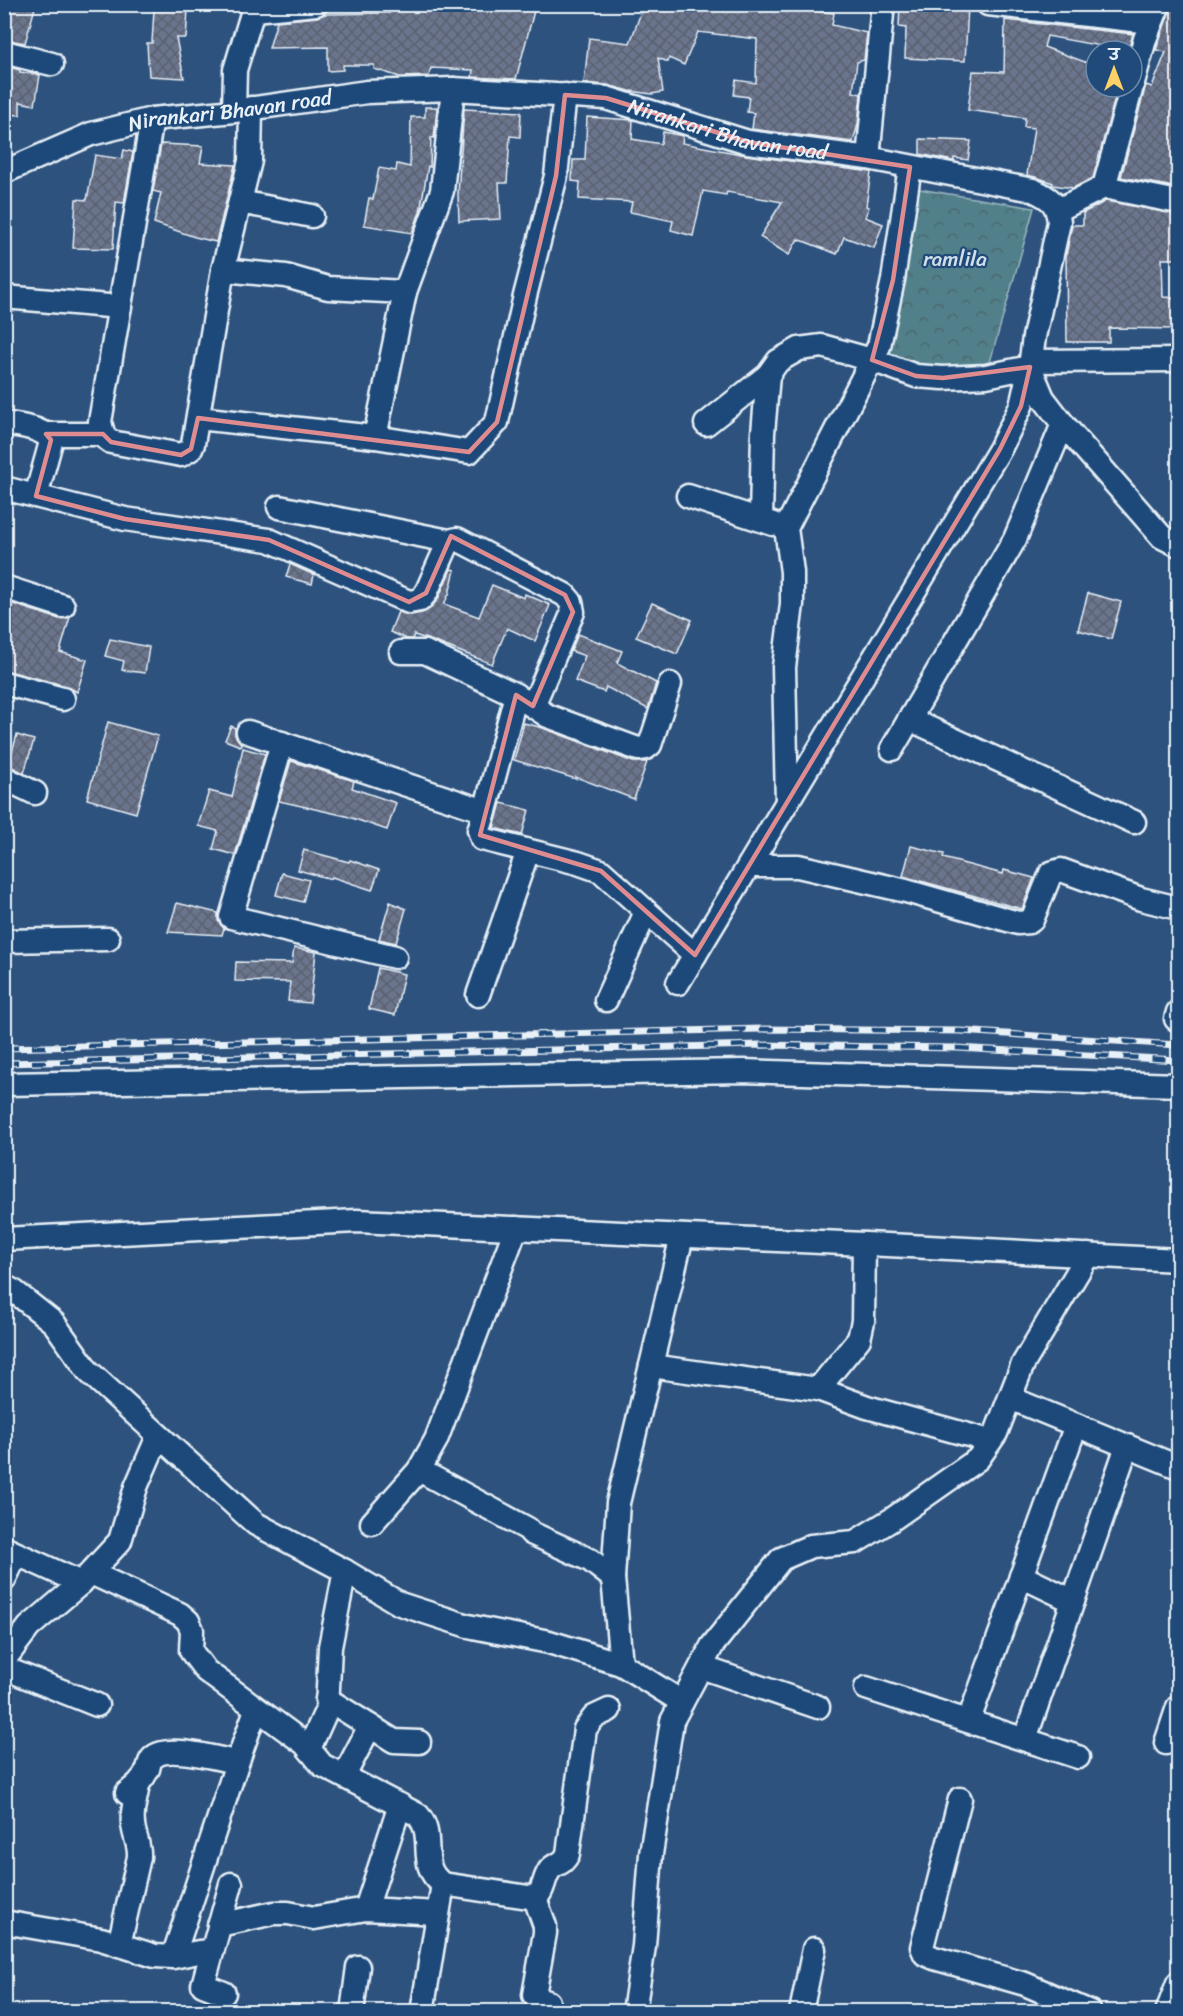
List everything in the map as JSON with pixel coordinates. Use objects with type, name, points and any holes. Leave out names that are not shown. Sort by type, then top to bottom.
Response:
[{"type":"street","points":[[152,119],[100,422],[103,434],[111,442],[181,455],[191,449],[223,270],[250,161],[235,70],[255,7],[316,4]]},
{"type":"street","points":[[867,158],[883,4]]},
{"type":"street","points":[[988,4],[1155,13],[1104,187]]},
{"type":"street","points":[[4,52],[52,64]]},
{"type":"street","points":[[375,437],[405,292],[442,191],[453,89]]},
{"type":"street","name":"Nirankari Bhavan road","points":[[4,172],[91,134],[152,119],[242,110],[367,92],[453,89],[606,98],[748,142],[867,158],[1033,190],[1051,200],[1058,210]]},
{"type":"street","points":[[198,418],[375,437],[470,452],[497,422],[525,296],[556,176],[565,95]]},
{"type":"street","points":[[787,803],[784,667],[792,604],[792,572],[786,528],[879,346],[893,280],[910,167]]},
{"type":"street","points":[[678,983],[1000,449],[1021,406],[1059,222],[1058,210],[1104,187],[1179,202]]},
{"type":"street","points":[[240,202],[312,216]]},
{"type":"street","points":[[223,270],[286,276],[328,288],[405,292]]},
{"type":"street","points":[[4,297],[120,307]]},
{"type":"street","points":[[706,424],[768,375],[778,361],[800,349],[822,346],[872,360],[916,376],[943,378],[986,376],[1031,364],[1179,360]]},
{"type":"street","points":[[1031,364],[1043,398],[1063,424],[1162,537],[1179,545]]},
{"type":"street","points":[[760,519],[768,375]]},
{"type":"street","points":[[4,423],[46,434],[103,434]]},
{"type":"street","points":[[892,749],[1015,539],[1063,424]]},
{"type":"street","points":[[36,496],[51,442],[46,434]]},
{"type":"street","points":[[4,488],[125,519],[269,540],[409,602],[420,600],[426,593],[449,541]]},
{"type":"street","points":[[688,496],[786,528]]},
{"type":"street","points":[[279,507],[449,541],[457,539],[565,595],[571,602],[573,612],[524,700],[479,830],[482,839],[601,871],[695,955]]},
{"type":"street","points":[[4,587],[63,606]]},
{"type":"street","points":[[401,652],[425,652],[524,700],[548,716],[638,749],[650,745],[670,684]]},
{"type":"street","points":[[4,683],[63,699]]},
{"type":"street","points":[[909,719],[1134,822]]},
{"type":"street","points":[[248,732],[485,811]]},
{"type":"street","points":[[282,743],[231,917],[395,957]]},
{"type":"street","points":[[4,778],[35,793]]},
{"type":"street","points":[[478,995],[528,851]]},
{"type":"street","points":[[749,866],[798,866],[906,891],[1018,923],[1032,920],[1051,873],[1061,870],[1141,899],[1179,908]]},
{"type":"street","points":[[606,1000],[646,912]]},
{"type":"street","points":[[4,941],[108,939]]},
{"type":"street","points":[[4,1084],[743,1071],[1179,1085]]},
{"type":"street","points":[[4,1239],[357,1221],[1179,1260]]},
{"type":"street","points":[[372,1523],[419,1470],[436,1440],[516,1228]]},
{"type":"street","points":[[621,1664],[613,1578],[618,1503],[682,1236]]},
{"type":"street","points":[[818,1389],[859,1339],[863,1321],[864,1244]]},
{"type":"street","points":[[634,2012],[644,1946],[651,1854],[677,1711],[712,1646],[781,1559],[811,1546],[855,1542],[891,1520],[978,1459],[996,1433],[1023,1365],[1088,1255]]},
{"type":"street","points":[[4,1286],[54,1323],[88,1371],[256,1524],[345,1571],[400,1604],[468,1626],[549,1642],[621,1664],[677,1711]]},
{"type":"street","points":[[651,1366],[818,1389],[867,1407],[990,1441]]},
{"type":"street","points":[[1010,1398],[1179,1467]]},
{"type":"street","points":[[969,1720],[1076,1425]]},
{"type":"street","points":[[4,1660],[29,1627],[86,1578],[120,1541],[136,1487],[158,1436]]},
{"type":"street","points":[[1025,1739],[1127,1446]]},
{"type":"street","points":[[419,1470],[528,1529],[531,1533],[590,1560],[613,1578]]},
{"type":"street","points":[[4,1580],[10,1551],[180,1614],[188,1621],[192,1630],[191,1651],[206,1671],[309,1749],[322,1764],[418,1815],[424,1823],[428,1866],[436,1879],[443,1884],[535,1898],[540,1895],[551,1867],[562,1864],[568,1854],[585,1729],[594,1717],[609,1710]]},
{"type":"street","points":[[309,1749],[324,1719],[333,1627],[345,1571]]},
{"type":"street","points":[[1021,1576],[1073,1601]]},
{"type":"street","points":[[701,1667],[818,1707]]},
{"type":"street","points":[[4,1668],[97,1705]]},
{"type":"street","points":[[866,1688],[1078,1756]]},
{"type":"street","points":[[327,1699],[394,1741],[419,1742]]},
{"type":"street","points":[[1166,1743],[1179,1707]]},
{"type":"street","points":[[173,1957],[236,1762],[256,1710]]},
{"type":"street","points":[[344,1776],[370,1726]]},
{"type":"street","points":[[119,1944],[140,1848],[133,1827],[130,1791],[151,1759],[161,1752],[173,1751],[236,1762]]},
{"type":"street","points":[[960,1799],[922,1947],[925,1954],[1025,1984],[1090,2012]]},
{"type":"street","points":[[366,1909],[400,1804]]},
{"type":"street","points":[[225,1993],[202,1985],[231,1884]]},
{"type":"street","points":[[422,2012],[443,1884]]},
{"type":"street","points":[[535,1898],[545,1926],[545,1933],[534,1995],[537,1999],[548,2002],[549,2012]]},
{"type":"street","points":[[219,1925],[274,1913],[314,1918],[366,1909],[438,1913]]},
{"type":"street","points":[[4,1922],[80,1934],[154,1956],[173,1957],[212,1951]]},
{"type":"street","points":[[801,2012],[814,1949]]},
{"type":"street","points":[[352,2012],[358,1967]]},
{"type":"street","points":[[1167,2012],[1179,1983]]},
{"type":"highlighted area","points":[[565,95],[606,98],[748,142],[910,167],[893,280],[872,360],[916,376],[943,378],[1030,367],[1021,406],[1000,449],[695,955],[601,871],[480,835],[516,695],[533,706],[573,612],[565,595],[451,536],[426,593],[409,602],[269,540],[125,519],[36,496],[51,440],[46,434],[103,434],[111,442],[181,455],[191,449],[198,418],[469,452],[497,422],[556,176]]},
{"type":"green space","name":"ramlila","points":[[907,187],[1034,208],[986,376],[872,360]]},
{"type":"building","points":[[4,4],[36,4],[25,43],[4,39]]},
{"type":"building","points":[[489,4],[518,4],[518,7],[534,11],[516,79],[472,77],[473,70],[431,68],[429,76],[400,77],[374,69],[374,65],[343,65],[343,70],[328,71],[328,47],[269,48],[277,21],[317,17],[325,14],[389,13],[389,8],[489,6]]},
{"type":"building","points":[[644,4],[803,4],[802,10],[834,13],[832,25],[867,33],[864,60],[857,62],[853,92],[861,94],[858,124],[853,142],[752,129],[754,113],[747,112],[749,97],[734,95],[736,80],[756,83],[757,39],[698,32],[684,65],[669,58],[668,62],[658,58],[663,92],[652,94],[584,83],[589,38],[630,43]]},
{"type":"building","points":[[900,4],[968,6],[965,61],[905,58],[906,28],[899,27]]},
{"type":"building","points":[[1172,4],[1179,4],[1179,188],[1121,177],[1146,85],[1152,87],[1166,52],[1156,50]]},
{"type":"building","points":[[154,10],[188,10],[186,38],[176,38],[184,78],[149,76],[147,43],[152,43]]},
{"type":"building","points":[[1005,20],[1133,34],[1132,39],[1084,39],[1084,43],[1047,36],[1044,47],[1084,62],[1084,99],[1115,99],[1093,178],[1073,188],[1052,185],[1053,183],[1027,175],[1034,128],[1024,127],[1025,118],[968,110],[973,71],[1004,72]]},
{"type":"building","points":[[4,66],[20,70],[20,72],[40,75],[35,105],[20,102],[20,115],[4,114]]},
{"type":"building","points":[[425,107],[437,107],[434,138],[431,138],[430,167],[428,166],[420,212],[412,233],[364,225],[369,198],[373,199],[379,168],[396,171],[397,164],[410,167],[411,117],[425,117]]},
{"type":"building","points":[[464,109],[521,112],[520,137],[510,136],[507,183],[499,183],[501,219],[459,221],[458,194]]},
{"type":"building","points":[[587,117],[633,120],[632,139],[661,144],[663,132],[683,136],[682,143],[746,155],[871,172],[866,206],[869,207],[865,217],[883,224],[874,248],[844,237],[837,254],[798,239],[789,255],[760,237],[782,202],[727,192],[726,195],[703,191],[693,236],[671,230],[673,221],[630,212],[632,202],[579,199],[580,182],[572,181],[573,160],[585,160]]},
{"type":"building","points":[[920,139],[971,141],[968,160],[954,158],[953,161],[920,154]]},
{"type":"building","points":[[161,144],[203,146],[200,163],[235,165],[216,242],[154,223],[161,193],[153,191]]},
{"type":"building","points":[[124,150],[133,152],[124,203],[116,202],[113,249],[73,248],[76,199],[87,200],[95,155],[122,159]]},
{"type":"building","points":[[1106,201],[1179,215],[1179,259],[1162,259],[1163,297],[1179,298],[1179,329],[1109,328],[1109,342],[1067,342],[1066,256],[1072,225],[1083,225],[1083,213]]},
{"type":"building","points":[[290,564],[314,575],[312,584],[286,577]]},
{"type":"building","points":[[451,569],[455,570],[444,604],[479,617],[492,585],[524,598],[525,594],[550,605],[535,641],[507,628],[492,664],[430,640],[414,635],[412,639],[407,639],[390,632],[398,612],[411,615],[430,609],[438,599]]},
{"type":"building","points":[[1088,593],[1121,602],[1111,639],[1078,630]]},
{"type":"building","points":[[4,601],[59,619],[70,617],[60,652],[87,660],[77,692],[67,686],[4,670]]},
{"type":"building","points":[[652,603],[692,620],[677,654],[636,637]]},
{"type":"building","points":[[578,634],[622,651],[617,663],[656,683],[648,709],[606,687],[604,692],[575,681],[585,656],[571,651]]},
{"type":"building","points":[[110,639],[149,647],[145,673],[122,670],[124,661],[105,656]]},
{"type":"building","points":[[108,722],[158,736],[136,813],[87,799]]},
{"type":"building","points":[[524,723],[633,762],[647,762],[634,799],[576,777],[576,779],[514,760]]},
{"type":"building","points":[[231,726],[235,728],[235,735],[241,743],[240,746],[225,740]]},
{"type":"building","points":[[17,735],[34,740],[24,773],[8,765]]},
{"type":"building","points":[[243,748],[265,754],[235,855],[213,849],[218,831],[198,826],[209,791],[232,797]]},
{"type":"building","points":[[291,761],[354,781],[352,788],[396,803],[387,830],[346,816],[279,801]]},
{"type":"building","points":[[501,803],[529,810],[522,835],[494,828]]},
{"type":"building","points":[[911,846],[944,854],[943,858],[1003,874],[1004,870],[1034,878],[1022,909],[903,876]]},
{"type":"building","points":[[304,850],[349,862],[350,860],[379,870],[372,890],[332,877],[331,879],[298,870]]},
{"type":"building","points":[[282,873],[309,880],[303,902],[276,895]]},
{"type":"building","points":[[390,902],[406,909],[396,943],[379,939]]},
{"type":"building","points":[[177,903],[218,913],[218,921],[224,928],[222,935],[168,932]]},
{"type":"building","points":[[294,948],[316,952],[310,1003],[288,1001],[290,982],[235,981],[236,962],[292,963]]},
{"type":"building","points":[[378,968],[404,974],[395,1015],[369,1009]]},
{"type":"railway","points":[[4,1048],[761,1029],[960,1031],[1178,1045]]},
{"type":"railway","points":[[4,1063],[759,1045],[957,1048],[1178,1060]]}]
